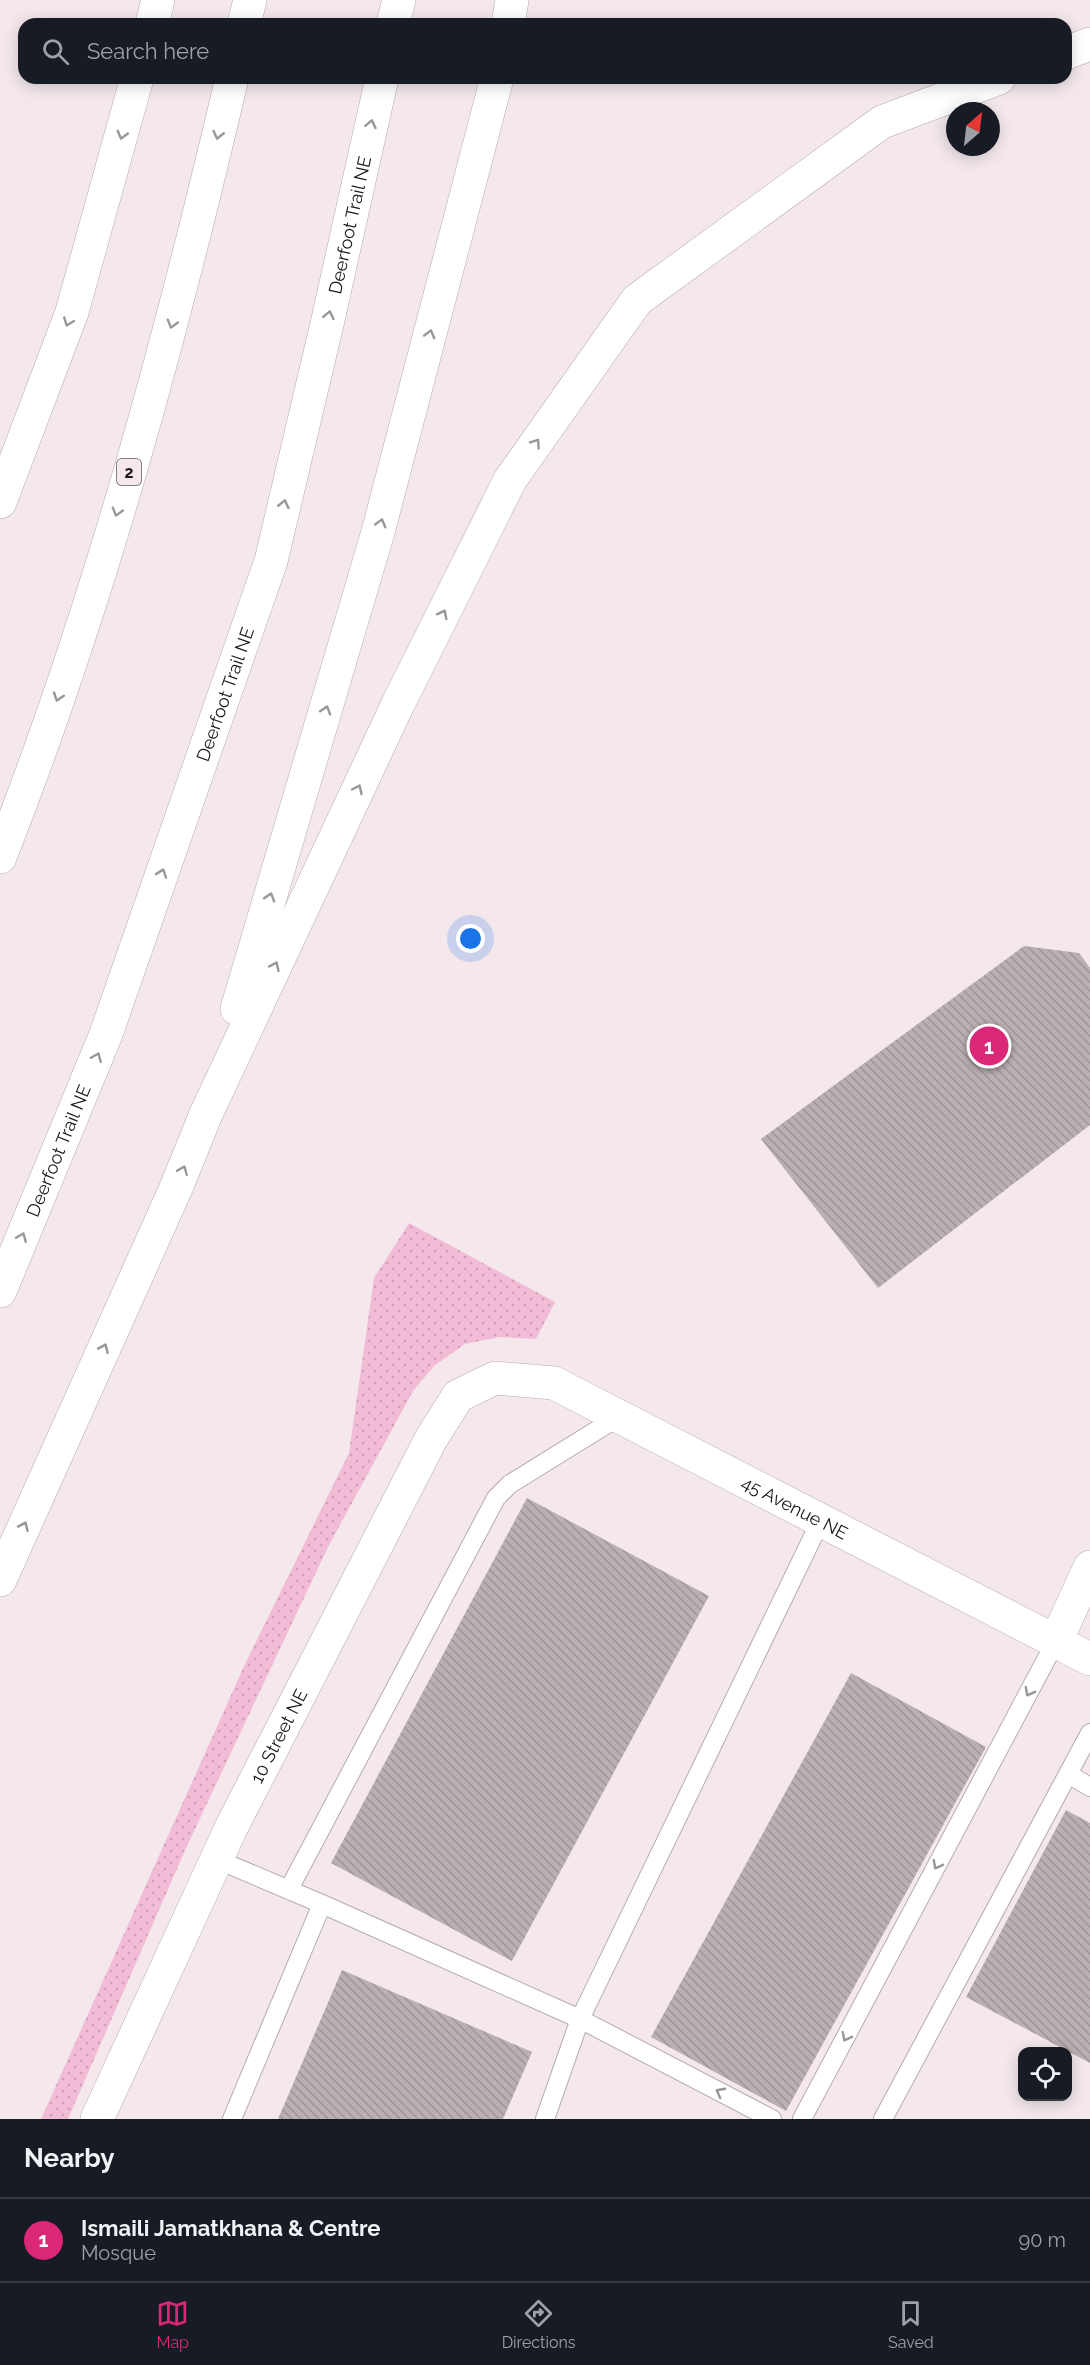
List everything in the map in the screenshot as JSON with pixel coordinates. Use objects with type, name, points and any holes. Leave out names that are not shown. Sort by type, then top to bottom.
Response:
[{"type":"main road","points":[[154,18],[158,0]]},
{"type":"main road","points":[[246,18],[250,0]]},
{"type":"main road","points":[[394,18],[399,0]]},
{"type":"main road","points":[[509,18],[512,0]]},
{"type":"main road","points":[[1072,51],[1090,44]]},
{"type":"main road","points":[[0,502],[72,312],[135,84]]},
{"type":"main road","name":"2","points":[[0,857],[31,778],[108,543],[175,314],[231,84]]},
{"type":"main road","name":"Deerfoot Trail NE","points":[[0,1291],[106,1034],[271,561],[381,84]]},
{"type":"main road","points":[[206,1114],[378,532],[495,84]]},
{"type":"main road","points":[[0,1580],[176,1188],[206,1114],[398,704],[510,480],[637,300],[882,122],[983,84]]},
{"type":"main road","name":"45 Avenue NE","points":[[495,1378],[554,1383],[1090,1659]]},
{"type":"main road","name":"10 Street NE","points":[[97,2119],[216,1859],[431,1439],[459,1396],[495,1378]]},
{"type":"main road","points":[[1056,1641],[1090,1567]]},
{"type":"lane","points":[[289,1889],[496,1498],[510,1484],[620,1416]]},
{"type":"lane","points":[[545,2119],[580,2019],[821,1520]]},
{"type":"lane","points":[[802,2119],[1056,1641]]},
{"type":"lane","points":[[883,2119],[1090,1733]]},
{"type":"lane","points":[[1068,1774],[1090,1787]]},
{"type":"lane","points":[[216,1859],[289,1889],[580,2019],[772,2119]]},
{"type":"lane","points":[[232,2119],[322,1904]]},
{"type":"shaded area","points":[[409,1223],[555,1302],[536,1339],[500,1337],[465,1344],[434,1366],[413,1391],[328,1547],[186,1848],[68,2119],[41,2119],[245,1664],[349,1453],[374,1278]]},
{"type":"building","points":[[1024,946],[1079,953],[1090,968],[1090,1125],[878,1288],[761,1139]]},
{"type":"building","points":[[527,1498],[709,1596],[512,1961],[331,1863]]},
{"type":"building","points":[[851,1673],[986,1747],[786,2111],[651,2037]]},
{"type":"building","points":[[1066,1810],[1090,1823],[1090,2063],[1072,2053],[1072,2047],[1060,2047],[966,1997]]},
{"type":"building","points":[[342,1970],[532,2052],[503,2119],[278,2119]]},
{"type":"place","name":"Ismaili Jamatkhana & Centre","points":[[989,1046]]}]
